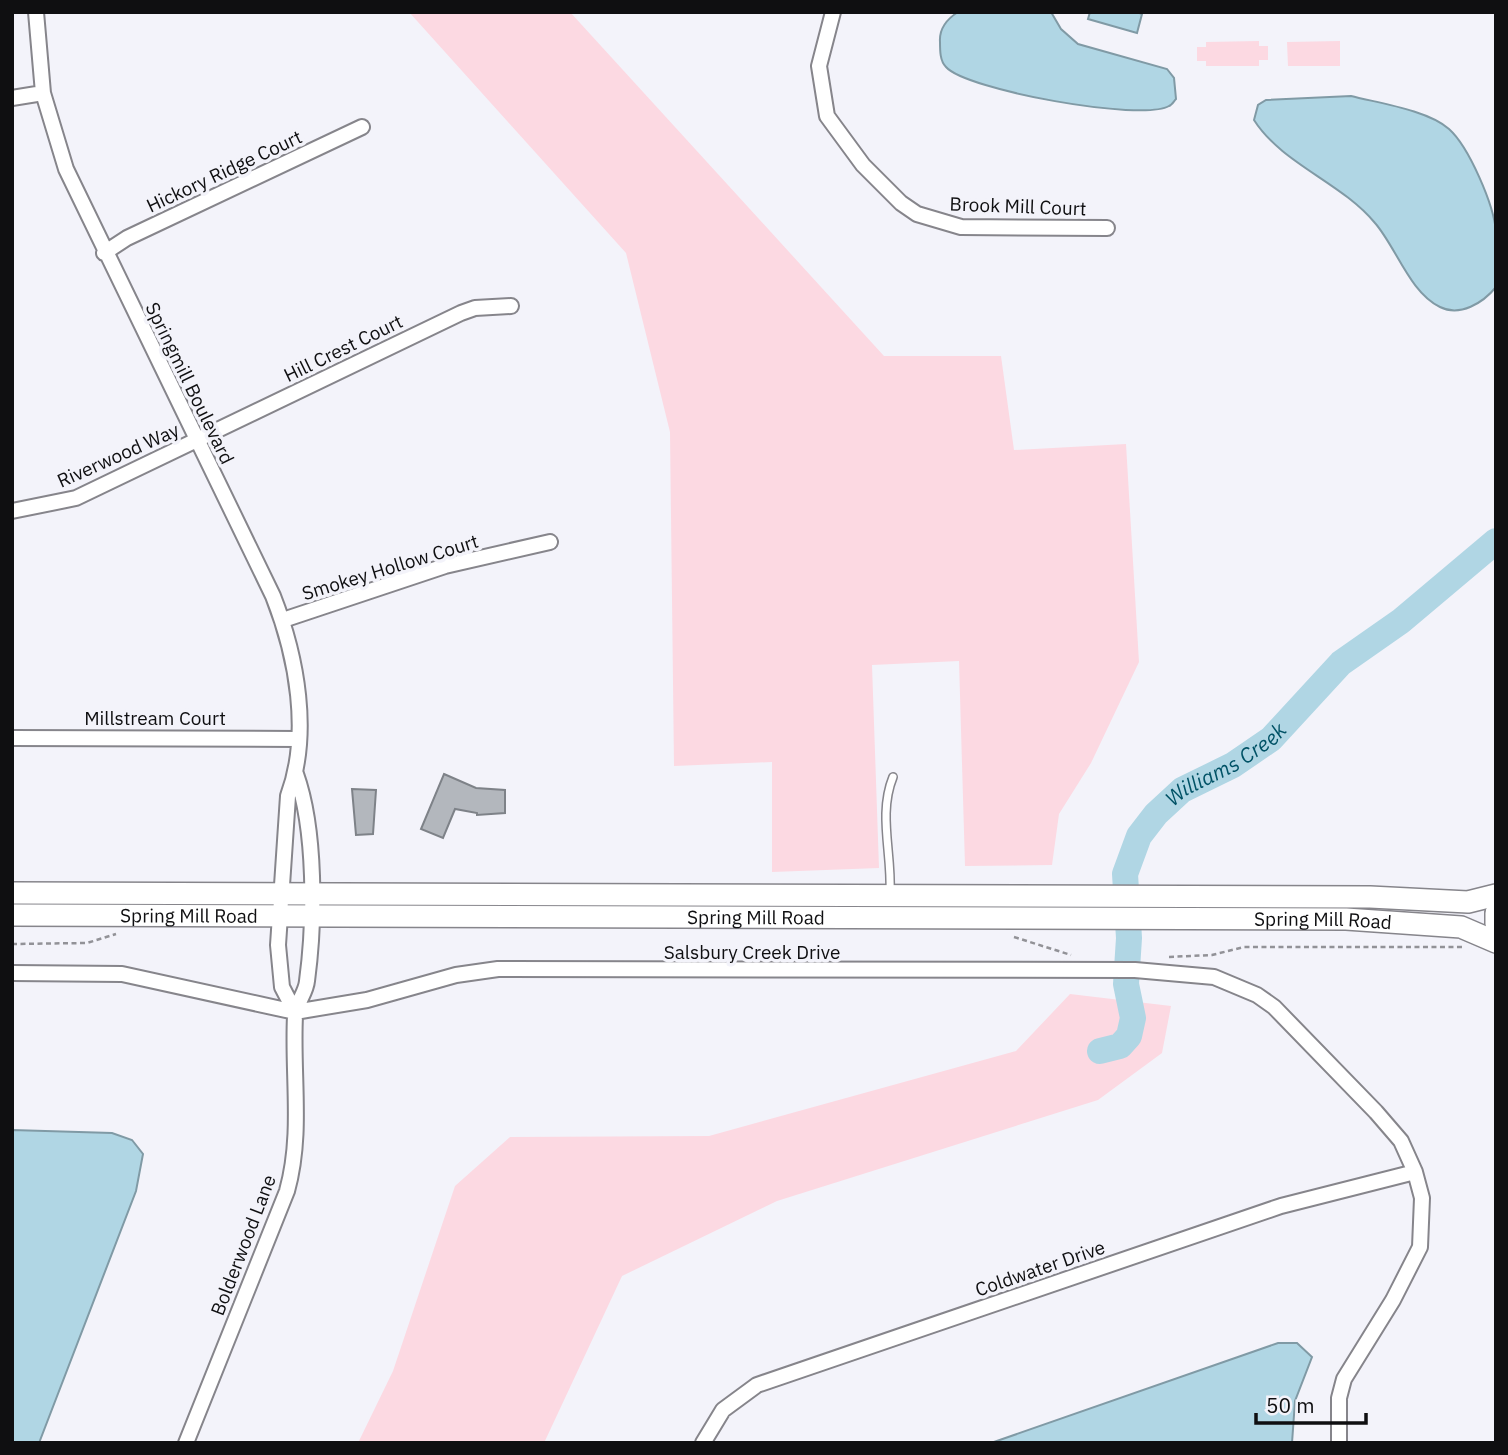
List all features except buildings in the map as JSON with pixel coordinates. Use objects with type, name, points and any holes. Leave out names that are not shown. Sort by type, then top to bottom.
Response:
[{"type":"street","name":"Springmill Boulevard","points":[[36,12],[43,93],[56,145],[104,253],[282,620],[296,677],[298,738],[296,774],[288,796],[281,903]]},
{"type":"street","name":"Brook Mill Court","points":[[833,12],[819,66],[827,116],[863,165],[901,203],[917,214],[961,227],[1107,228]]},
{"type":"street","points":[[12,98],[43,93]]},
{"type":"street","name":"Hickory Ridge Court","points":[[104,253],[127,238],[362,127]]},
{"type":"street","name":"Hill Crest Court","points":[[197,440],[461,313],[475,308],[511,306]]},
{"type":"street","name":"Riverwood Way","points":[[12,511],[76,498],[197,440]]},
{"type":"street","name":"Smokey Hollow Court","points":[[282,620],[445,566],[551,542]]},
{"type":"street","name":"Millstream Court","points":[[12,738],[298,738]]},
{"type":"street","name":"Springmill Boulevard","points":[[296,774],[304,797],[311,904]]},
{"type":"street","name":"Spring Mill Road","points":[[12,893],[311,904],[1110,919],[1360,920],[1461,927],[1496,942]]},
{"type":"street","name":"Spring Mill Road","points":[[311,904],[890,896],[1370,897],[1468,902],[1496,895]]},
{"type":"street","name":"Spring Mill Road","points":[[12,915],[281,903]]},
{"type":"street","name":"Bolderwood Lane","points":[[281,903],[282,987],[295,1012]]},
{"type":"street","name":"Bolderwood Lane","points":[[186,1443],[287,1191],[296,1158],[295,1012],[306,987],[313,939],[311,904]]},
{"type":"street","points":[[1496,913],[1496,924]]},
{"type":"street","name":"Salsbury Creek Drive","points":[[12,973],[122,974],[295,1012],[367,1000],[456,975],[498,969],[1135,970],[1214,976],[1256,995],[1274,1007],[1385,1122],[1401,1141],[1415,1172],[1422,1198],[1420,1247],[1399,1290],[1344,1379],[1339,1398],[1339,1443]]},
{"type":"street","name":"Coldwater Drive","points":[[703,1443],[723,1410],[757,1385],[1281,1206],[1415,1172]]},
{"type":"lane","points":[[890,896],[891,868],[885,816],[887,792],[893,777]]},
{"type":"path","points":[[12,944],[86,943],[122,933]]},
{"type":"path","points":[[1012,937],[1075,956]]},
{"type":"path","points":[[1161,957],[1212,955],[1244,947],[1463,947]]},
{"type":"shaded area","points":[[409,12],[570,12],[884,356],[1001,356],[1014,450],[1126,444],[1139,662],[1091,763],[1059,814],[1052,865],[965,866],[959,661],[872,665],[879,868],[772,872],[772,762],[674,766],[670,432],[626,253]]},
{"type":"shaded area","points":[[1259,41],[1259,46],[1268,46],[1268,60],[1259,60],[1259,66],[1206,66],[1206,61],[1197,61],[1197,47],[1206,47],[1206,42]]},
{"type":"shaded area","points":[[1340,41],[1340,66],[1288,66],[1287,42]]},
{"type":"shaded area","points":[[1070,994],[1171,1006],[1162,1053],[1098,1100],[777,1201],[622,1276],[544,1443],[358,1443],[393,1371],[455,1186],[510,1137],[709,1136],[1016,1051]]},
{"type":"water","points":[[958,12],[1051,12],[1061,29],[1078,44],[1167,69],[1174,78],[1176,99],[1169,106],[1152,110],[1092,107],[1018,94],[960,76],[944,65],[940,49],[942,28]]},
{"type":"water","points":[[1090,12],[1142,14],[1137,33],[1088,19]]},
{"type":"water","points":[[1351,96],[1429,117],[1440,122],[1457,137],[1486,192],[1496,232],[1496,287],[1478,303],[1463,309],[1448,310],[1429,300],[1412,281],[1375,223],[1346,196],[1280,149],[1254,120],[1258,105],[1266,100]]},
{"type":"water","points":[[12,1130],[112,1133],[132,1140],[143,1154],[136,1191],[39,1443],[12,1443]]},
{"type":"water","points":[[1278,1343],[1297,1343],[1312,1357],[1295,1401],[1292,1443],[991,1443]]},
{"type":"waterway","name":"Williams Creek","points":[[1100,1051],[1120,1046],[1129,1036],[1133,1018],[1126,984],[1129,938],[1125,874],[1139,836],[1156,814],[1182,790],[1233,765],[1271,739],[1341,663],[1401,621],[1496,541]]}]
